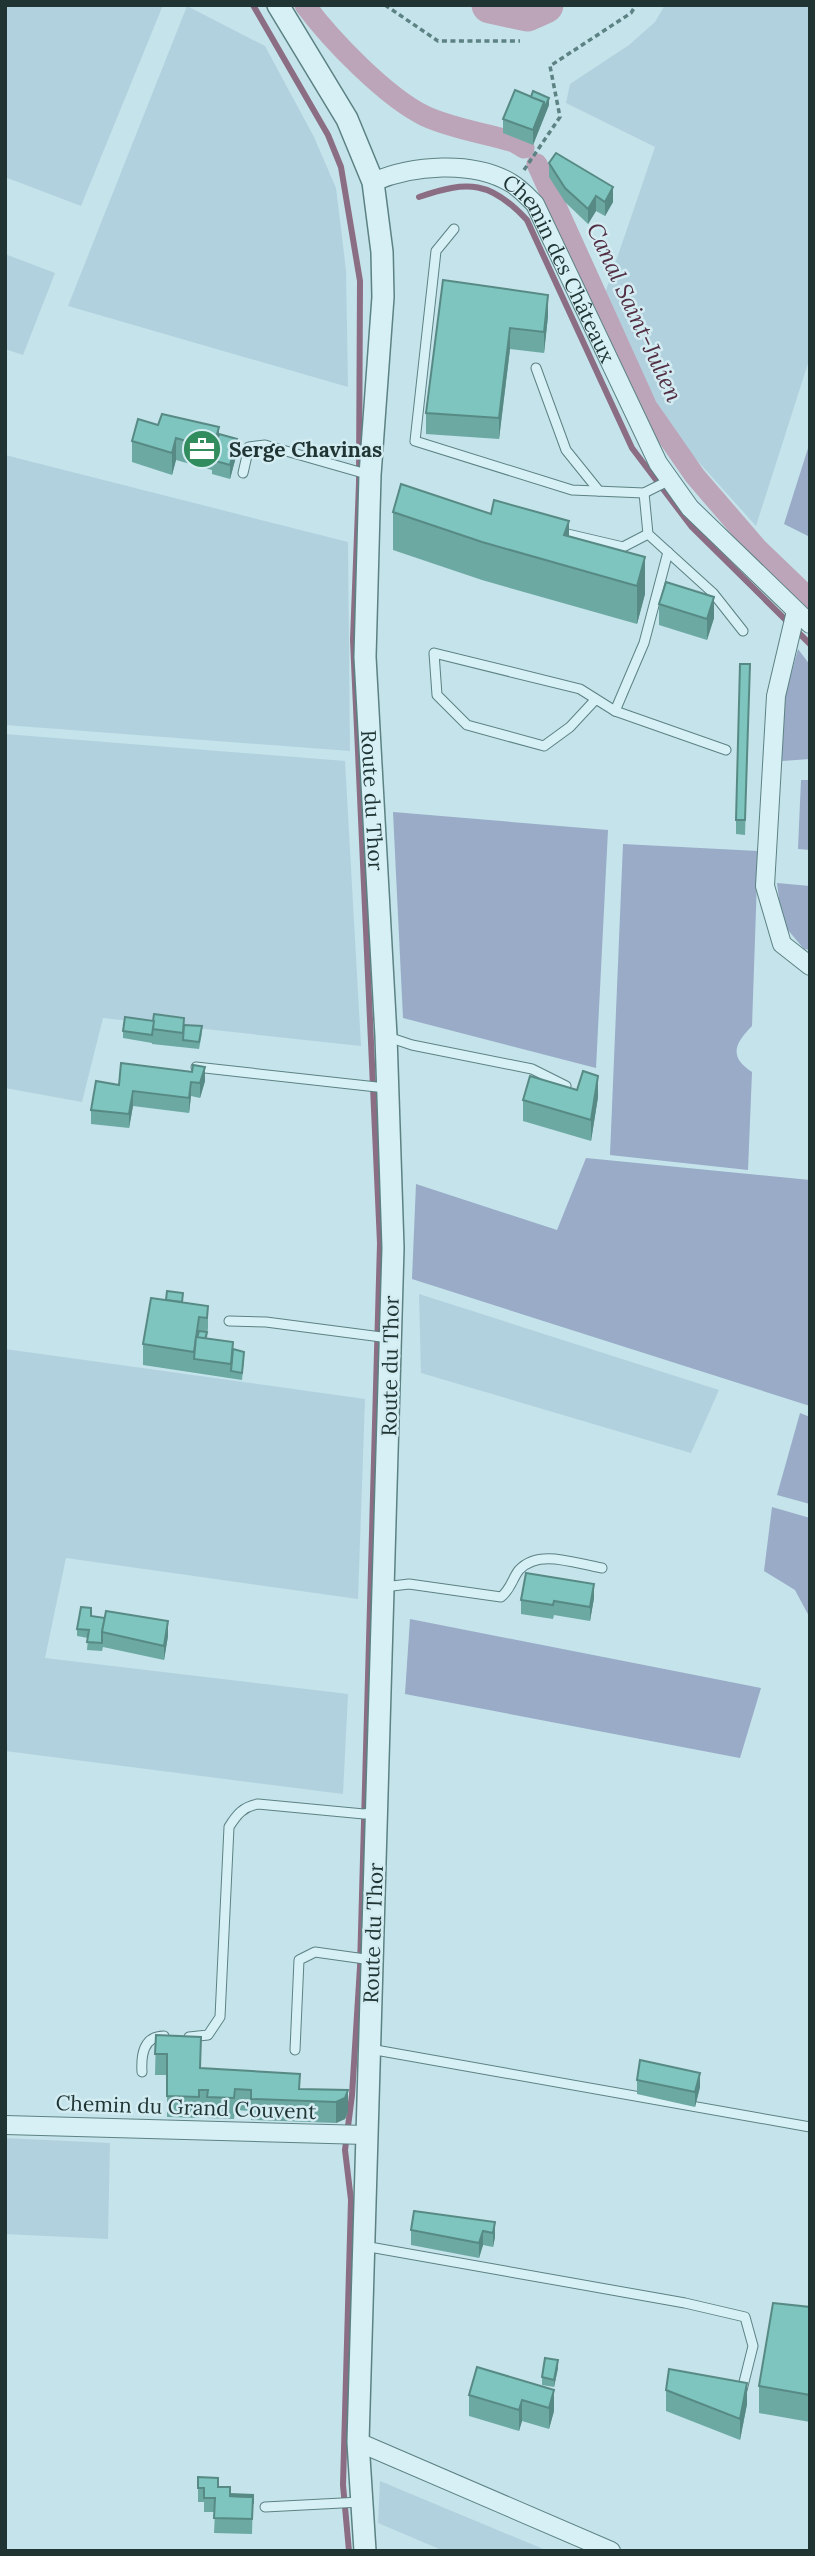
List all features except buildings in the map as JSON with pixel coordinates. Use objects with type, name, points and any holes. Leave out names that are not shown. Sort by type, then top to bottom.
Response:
[{"type":"street","points":[[278,5],[348,119],[373,182]]},
{"type":"street","name":"Chemin des Châteaux","points":[[373,182],[390,174],[449,168],[482,170],[512,183],[535,204],[658,463],[690,508],[810,624]]},
{"type":"street","name":"Route du Thor","points":[[365,2551],[358,2442],[393,1248],[386,1036],[365,657],[370,475],[383,297],[380,218],[373,182]]},
{"type":"street","points":[[796,611],[776,696],[765,886],[782,944],[810,966]]},
{"type":"street","name":"Chemin du Grand Couvent","points":[[5,2125],[366,2135]]},
{"type":"street","points":[[358,2442],[611,2551]]},
{"type":"lane","points":[[454,229],[436,250],[415,441],[572,490],[644,493],[670,480]]},
{"type":"lane","points":[[432,292],[444,294]]},
{"type":"lane","points":[[536,368],[566,450],[600,491]]},
{"type":"lane","points":[[243,474],[249,447],[265,446],[370,475]]},
{"type":"lane","points":[[644,493],[648,534],[713,593],[743,631]]},
{"type":"lane","points":[[542,528],[623,547],[648,534]]},
{"type":"lane","points":[[615,711],[644,643],[668,552]]},
{"type":"lane","points":[[596,699],[570,727],[544,746],[467,725],[437,695],[434,653],[580,689],[596,699],[615,711],[726,750]]},
{"type":"lane","points":[[386,1036],[412,1045],[532,1069],[566,1086]]},
{"type":"lane","points":[[196,1067],[388,1088]]},
{"type":"lane","points":[[229,1321],[266,1322],[390,1338]]},
{"type":"lane","points":[[384,1587],[409,1584],[501,1597],[510,1590],[517,1572],[531,1559],[546,1558],[602,1568]]},
{"type":"lane","points":[[183,2037],[208,2035],[220,2017],[229,1827],[237,1815],[247,1806],[258,1804],[364,1814],[376,1812]]},
{"type":"lane","points":[[295,2050],[299,1960],[316,1952],[372,1960]]},
{"type":"lane","points":[[142,2072],[141,2053],[146,2044],[157,2036],[170,2037]]},
{"type":"lane","points":[[369,2049],[810,2127]]},
{"type":"lane","points":[[364,2246],[685,2303],[745,2317],[753,2346],[743,2390]]},
{"type":"lane","points":[[265,2507],[362,2502]]},
{"type":"path","points":[[385,5],[438,41],[520,41]]},
{"type":"path","points":[[512,183],[560,117],[550,66],[631,13],[636,5]]},
{"type":"shaded area","points":[[5,5],[163,5],[81,206],[5,177]]},
{"type":"shaded area","points":[[665,5],[810,5],[810,357],[756,526],[677,438],[601,305],[655,147],[566,103],[570,84],[629,45],[655,22]]},
{"type":"shaded area","points":[[187,6],[265,46],[314,137],[336,188],[346,270],[348,387],[68,306]]},
{"type":"shaded area","points":[[5,254],[55,273],[23,355],[5,349]]},
{"type":"shaded area","points":[[810,442],[810,537],[784,524]]},
{"type":"shaded area","points":[[5,455],[348,542],[350,751],[5,725]]},
{"type":"shaded area","points":[[798,649],[810,665],[810,759],[782,761],[784,699]]},
{"type":"shaded area","points":[[5,734],[345,761],[361,1046],[103,1018],[82,1102],[5,1088]]},
{"type":"shaded area","points":[[801,780],[810,780],[810,850],[798,849]]},
{"type":"shaded area","points":[[393,812],[608,830],[596,1068],[403,1018]]},
{"type":"shaded area","points":[[623,844],[758,851],[752,1026],[741,1039],[737,1050],[740,1061],[752,1072],[748,1170],[610,1155]]},
{"type":"shaded area","points":[[777,883],[810,886],[810,950],[804,949],[782,923]]},
{"type":"shaded area","points":[[586,1158],[810,1180],[810,1406],[412,1279],[416,1184],[557,1230]]},
{"type":"shaded area","points":[[419,1294],[719,1390],[691,1453],[421,1373]]},
{"type":"shaded area","points":[[5,1349],[365,1399],[358,1599],[66,1558],[45,1658],[348,1694],[343,1794],[5,1751]]},
{"type":"shaded area","points":[[800,1413],[810,1417],[810,1504],[777,1495]]},
{"type":"shaded area","points":[[772,1507],[810,1518],[810,1618],[795,1590],[764,1571]]},
{"type":"shaded area","points":[[410,1619],[761,1688],[740,1758],[405,1694]]},
{"type":"shaded area","points":[[5,2138],[110,2143],[108,2239],[5,2234]]},
{"type":"shaded area","points":[[380,2481],[548,2551],[444,2551],[378,2523]]},
{"type":"waterway","points":[[253,5],[328,135],[341,167],[360,281],[359,483],[353,640],[380,1243],[360,1967],[352,2095],[345,2150],[351,2200],[343,2485],[349,2551]]},
{"type":"waterway","name":"Canal Saint-Julien","points":[[305,5],[329,34],[393,96],[425,116],[458,128],[514,142],[524,148]]},
{"type":"waterway","points":[[490,5],[527,13],[545,5]]},
{"type":"waterway","name":"Canal Saint-Julien","points":[[537,164],[647,407],[695,476],[757,548],[810,599]]},
{"type":"waterway","points":[[419,197],[451,188],[478,187],[502,198],[527,220],[632,448],[691,526],[810,644]]},
{"type":"place","name":"Serge Chavinas","points":[[202,449]]}]
